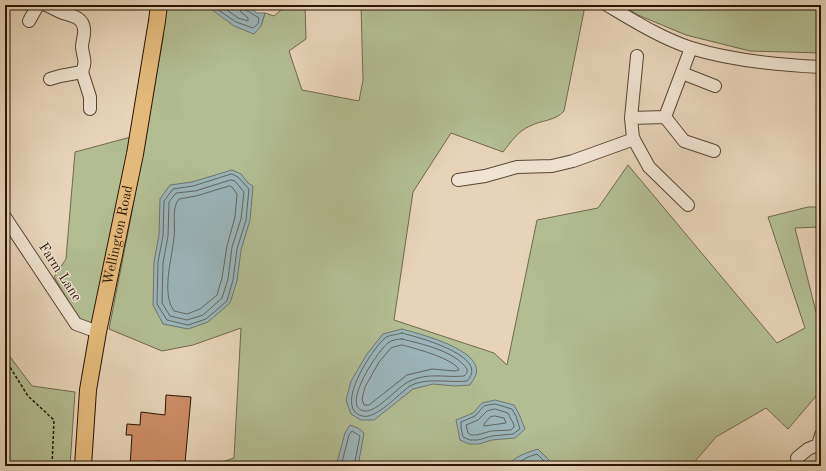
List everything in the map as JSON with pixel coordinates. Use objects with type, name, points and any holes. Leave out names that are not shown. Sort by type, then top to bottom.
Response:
[{"type":"main road","name":"Wellington Road","points":[[83,466],[88,390],[98,332],[135,154],[159,5]]},
{"type":"street","points":[[29,21],[38,5]]},
{"type":"street","points":[[46,5],[75,16],[81,21],[84,27],[82,47],[85,61],[82,72],[90,97],[90,109]]},
{"type":"street","points":[[607,5],[649,30],[691,48],[740,59],[797,66],[821,67]]},
{"type":"street","points":[[665,117],[691,48]]},
{"type":"street","points":[[637,56],[631,118],[634,139],[649,167],[688,205]]},
{"type":"street","points":[[50,79],[82,72]]},
{"type":"street","points":[[682,73],[715,86]]},
{"type":"street","points":[[631,118],[665,117]]},
{"type":"street","points":[[665,117],[684,141],[714,151]]},
{"type":"street","points":[[458,180],[484,176],[517,167],[552,166],[573,161],[634,139]]},
{"type":"street","name":"Farm Lane","points":[[5,217],[76,324],[98,332]]},
{"type":"street","points":[[797,458],[820,442]]},
{"type":"path","points":[[5,360],[28,396],[54,420],[52,466]]},
{"type":"green space","points":[[165,5],[202,5],[261,26],[265,13],[274,16],[287,5],[305,5],[306,39],[289,51],[302,90],[359,101],[363,80],[361,5],[585,6],[564,111],[553,119],[534,124],[526,128],[515,137],[503,152],[451,133],[413,192],[394,320],[494,353],[507,365],[537,220],[598,208],[628,165],[777,343],[805,328],[768,217],[808,207],[821,207],[821,227],[795,228],[821,332],[821,388],[817,395],[788,429],[766,408],[716,437],[691,466],[210,466],[234,458],[241,328],[193,345],[162,351],[109,329],[163,38]]},
{"type":"green space","points":[[622,5],[821,5],[821,53],[750,51],[686,35],[638,15]]},
{"type":"green space","points":[[131,137],[95,326],[80,320],[54,277],[66,259],[75,152]]},
{"type":"green space","points":[[5,350],[32,386],[75,392],[70,466],[5,466]]},
{"type":"water","points":[[202,5],[246,5],[257,13],[265,13],[261,26],[254,34],[234,26],[211,9]]},
{"type":"water","points":[[232,170],[241,174],[248,183],[253,186],[250,220],[241,250],[237,281],[230,303],[208,322],[188,329],[163,324],[153,305],[154,262],[159,235],[160,199],[170,185],[192,182]]},
{"type":"water","points":[[402,329],[444,342],[465,353],[476,367],[475,376],[470,385],[455,386],[433,384],[413,389],[374,420],[361,420],[351,414],[346,400],[351,381],[367,354],[383,334]]},
{"type":"water","points":[[495,400],[514,405],[525,429],[515,438],[492,440],[479,444],[469,444],[460,440],[456,420],[473,413],[482,403]]},
{"type":"water","points":[[350,425],[358,428],[364,433],[358,466],[336,466],[345,433]]},
{"type":"water","points":[[538,449],[550,461],[551,466],[508,466],[517,457]]},
{"type":"building","points":[[166,395],[191,397],[185,463],[156,461],[155,466],[130,466],[132,435],[126,435],[127,424],[140,425],[141,412],[165,415]]}]
